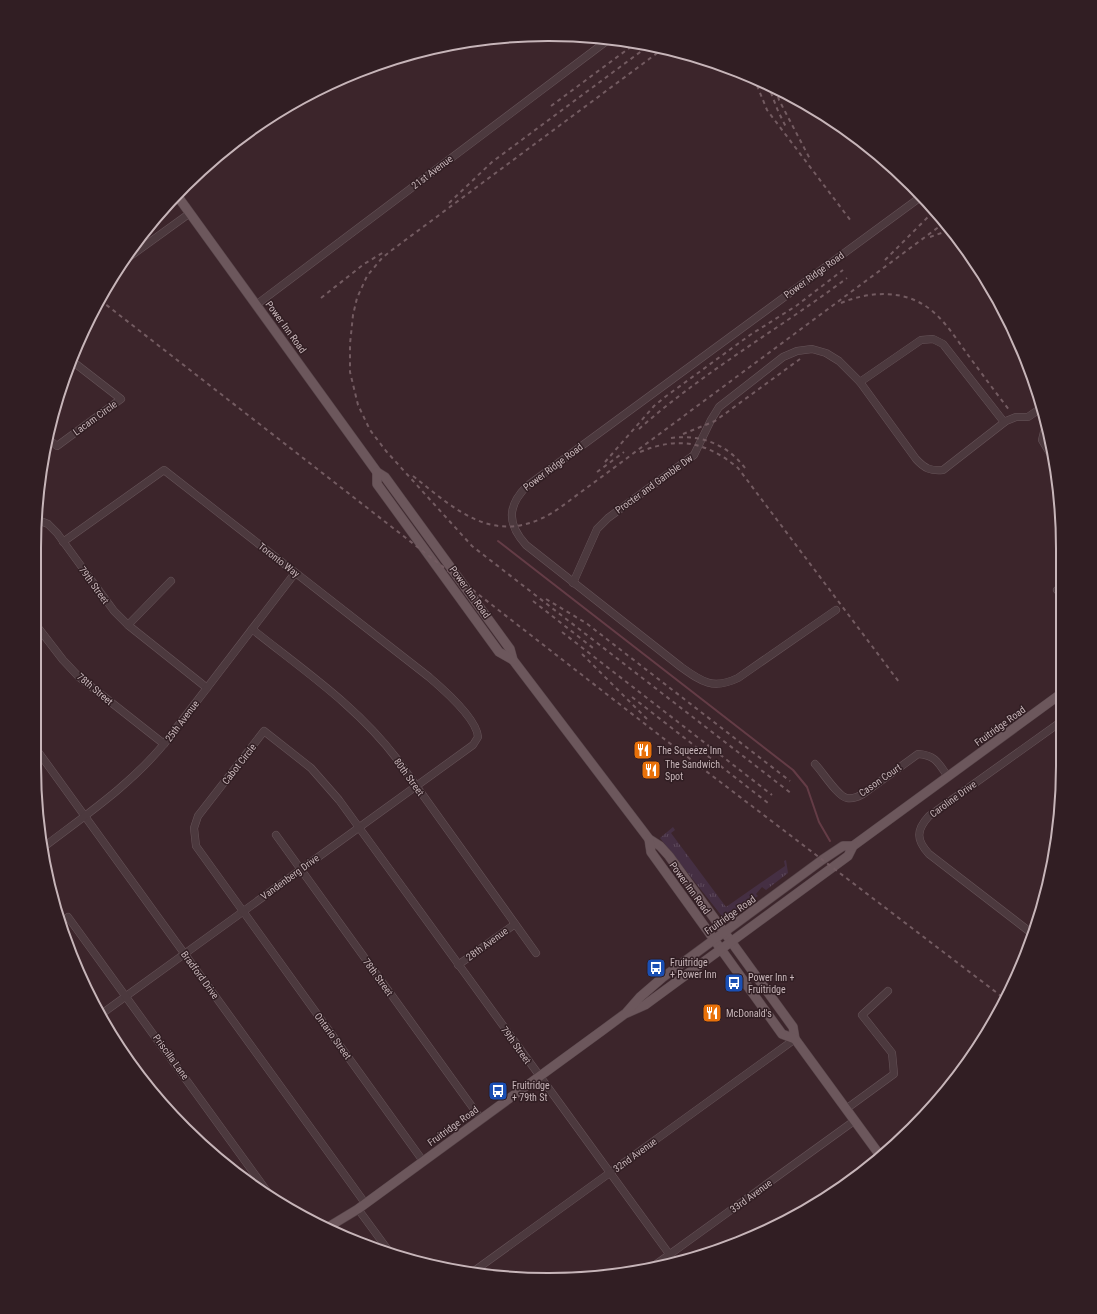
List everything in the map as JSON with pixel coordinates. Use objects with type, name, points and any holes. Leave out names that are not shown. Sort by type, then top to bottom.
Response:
[{"type":"main road","name":"Power Inn Road","points":[[180,200],[377,472],[385,477],[510,649],[513,660],[648,839],[660,846],[725,932],[794,1027],[795,1040]]},
{"type":"main road","name":"Fruitridge Road","points":[[332,1225],[361,1206],[626,1013],[645,1005],[848,856],[853,846],[1056,697]]},
{"type":"main road","name":"Power Inn Road","points":[[648,839],[651,852],[782,1034],[795,1040],[877,1152]]},
{"type":"main road","name":"Fruitridge Road","points":[[626,1013],[640,996],[662,978],[843,846],[853,846]]},
{"type":"street","name":"21st Avenue","points":[[256,305],[603,44]]},
{"type":"street","name":"Power Ridge Road","points":[[836,610],[738,678],[726,684],[713,685],[700,680],[681,667],[526,545],[517,535],[512,522],[512,508],[517,496],[540,476],[917,200]]},
{"type":"street","points":[[139,250],[190,213]]},
{"type":"street","points":[[860,382],[921,340],[933,339],[943,344],[1004,422]]},
{"type":"street","name":"Procter and Gamble Dw","points":[[573,583],[597,529],[608,518],[694,455],[710,420],[719,407],[783,357],[797,351],[812,349],[826,353],[839,361],[860,382],[916,460],[923,467],[933,471],[943,470],[1004,422],[1016,416],[1028,417],[1037,411]]},
{"type":"street","name":"Lacam Circle","points":[[52,442],[57,446],[121,399],[76,364]]},
{"type":"street","points":[[1043,436],[1042,440],[1045,445]]},
{"type":"street","name":"Toronto Way","points":[[63,542],[164,470],[441,688],[476,728],[478,737]]},
{"type":"street","points":[[42,522],[48,524],[63,542]]},
{"type":"street","points":[[42,525],[53,529]]},
{"type":"street","name":"79th Street","points":[[63,542],[105,600],[128,625],[207,688]]},
{"type":"street","name":"25th Avenue","points":[[47,844],[128,783],[164,744],[295,573]]},
{"type":"street","points":[[128,625],[171,580]]},
{"type":"street","name":"80th Street","points":[[252,629],[360,716],[386,745],[536,953]]},
{"type":"street","name":"78th Street","points":[[41,631],[63,660],[80,677],[164,744]]},
{"type":"street","name":"Caroline Drive","points":[[1028,931],[929,854],[921,846],[918,835],[921,824],[929,816],[1056,725]]},
{"type":"street","name":"Cabot Circle","points":[[243,911],[199,850],[194,840],[194,828],[198,816],[264,731],[311,768],[339,800],[359,827]]},
{"type":"street","name":"Vandenberg Drive","points":[[105,1011],[473,745],[478,737]]},
{"type":"street","name":"Cason Court","points":[[815,764],[838,793],[846,798],[855,798],[862,794],[918,754],[929,755],[936,760],[948,777]]},
{"type":"street","name":"Bradford Drive","points":[[41,756],[184,954],[361,1206],[386,1246]]},
{"type":"street","name":"79th Street","points":[[359,827],[539,1077],[672,1258]]},
{"type":"street","name":"78th Street","points":[[276,835],[481,1119]]},
{"type":"street","name":"Ontario Street","points":[[243,911],[423,1161]]},
{"type":"street","name":"Priscilla Lane","points":[[68,917],[261,1183]]},
{"type":"street","name":"28th Avenue","points":[[458,965],[515,924]]},
{"type":"street","points":[[846,1110],[894,1074],[892,1053],[862,1015],[888,991]]},
{"type":"street","name":"32nd Avenue","points":[[478,1268],[795,1040]]},
{"type":"street","name":"33rd Avenue","points":[[662,1260],[854,1121]]},
{"type":"green space","points":[[673,827],[675,830],[671,833],[726,907],[785,866],[784,861],[786,860],[788,873],[766,890],[762,887],[756,894],[758,896],[725,918],[721,915],[660,838]]},
{"type":"waterway","points":[[498,541],[793,770],[807,787],[819,822],[830,841]]},
{"type":"railway","points":[[551,106],[630,48]]},
{"type":"railway","points":[[449,203],[492,162],[643,50]]},
{"type":"railway","points":[[657,53],[382,258],[367,276],[357,298],[353,315],[350,344],[350,372],[358,405],[370,430],[386,451],[472,546],[792,794]]},
{"type":"railway","points":[[757,86],[767,110],[851,221]]},
{"type":"railway","points":[[771,92],[787,129]]},
{"type":"railway","points":[[778,96],[810,159]]},
{"type":"railway","points":[[885,260],[930,215]]},
{"type":"railway","points":[[413,476],[445,501],[461,512],[477,520],[494,525],[512,526],[531,523],[552,513],[940,226]]},
{"type":"railway","points":[[930,237],[944,232]]},
{"type":"railway","points":[[321,298],[364,264],[384,252]]},
{"type":"railway","points":[[605,462],[654,406],[665,397],[750,335],[796,306],[843,270]]},
{"type":"railway","points":[[639,429],[664,408],[715,370],[847,278]]},
{"type":"railway","points":[[841,303],[875,294],[899,295],[921,303],[931,310],[946,326],[1010,411]]},
{"type":"railway","points":[[104,303],[681,752],[1001,996]]},
{"type":"railway","points":[[683,434],[715,421],[800,359]]},
{"type":"railway","points":[[671,438],[682,437],[702,439],[712,442],[730,453],[745,468]]},
{"type":"railway","points":[[640,452],[667,444],[692,444],[715,452],[738,468],[899,682]]},
{"type":"railway","points":[[597,472],[624,452]]},
{"type":"railway","points":[[546,599],[586,623],[790,781]]},
{"type":"railway","points":[[533,601],[593,648]]},
{"type":"railway","points":[[562,632],[772,795]]},
{"type":"railway","points":[[582,654],[647,719]]},
{"type":"railway","points":[[632,697],[768,803]]},
{"type":"place","name":"The Squeeze Inn","points":[[643,750]]},
{"type":"place","name":"The Sandwich Spot","points":[[651,770]]},
{"type":"place","name":"Fruitridge + Power Inn","points":[[656,968]]},
{"type":"place","name":"Power Inn + Fruitridge","points":[[734,983]]},
{"type":"place","name":"McDonald's","points":[[712,1013]]},
{"type":"place","name":"Fruitridge + 79th St","points":[[498,1091]]}]
